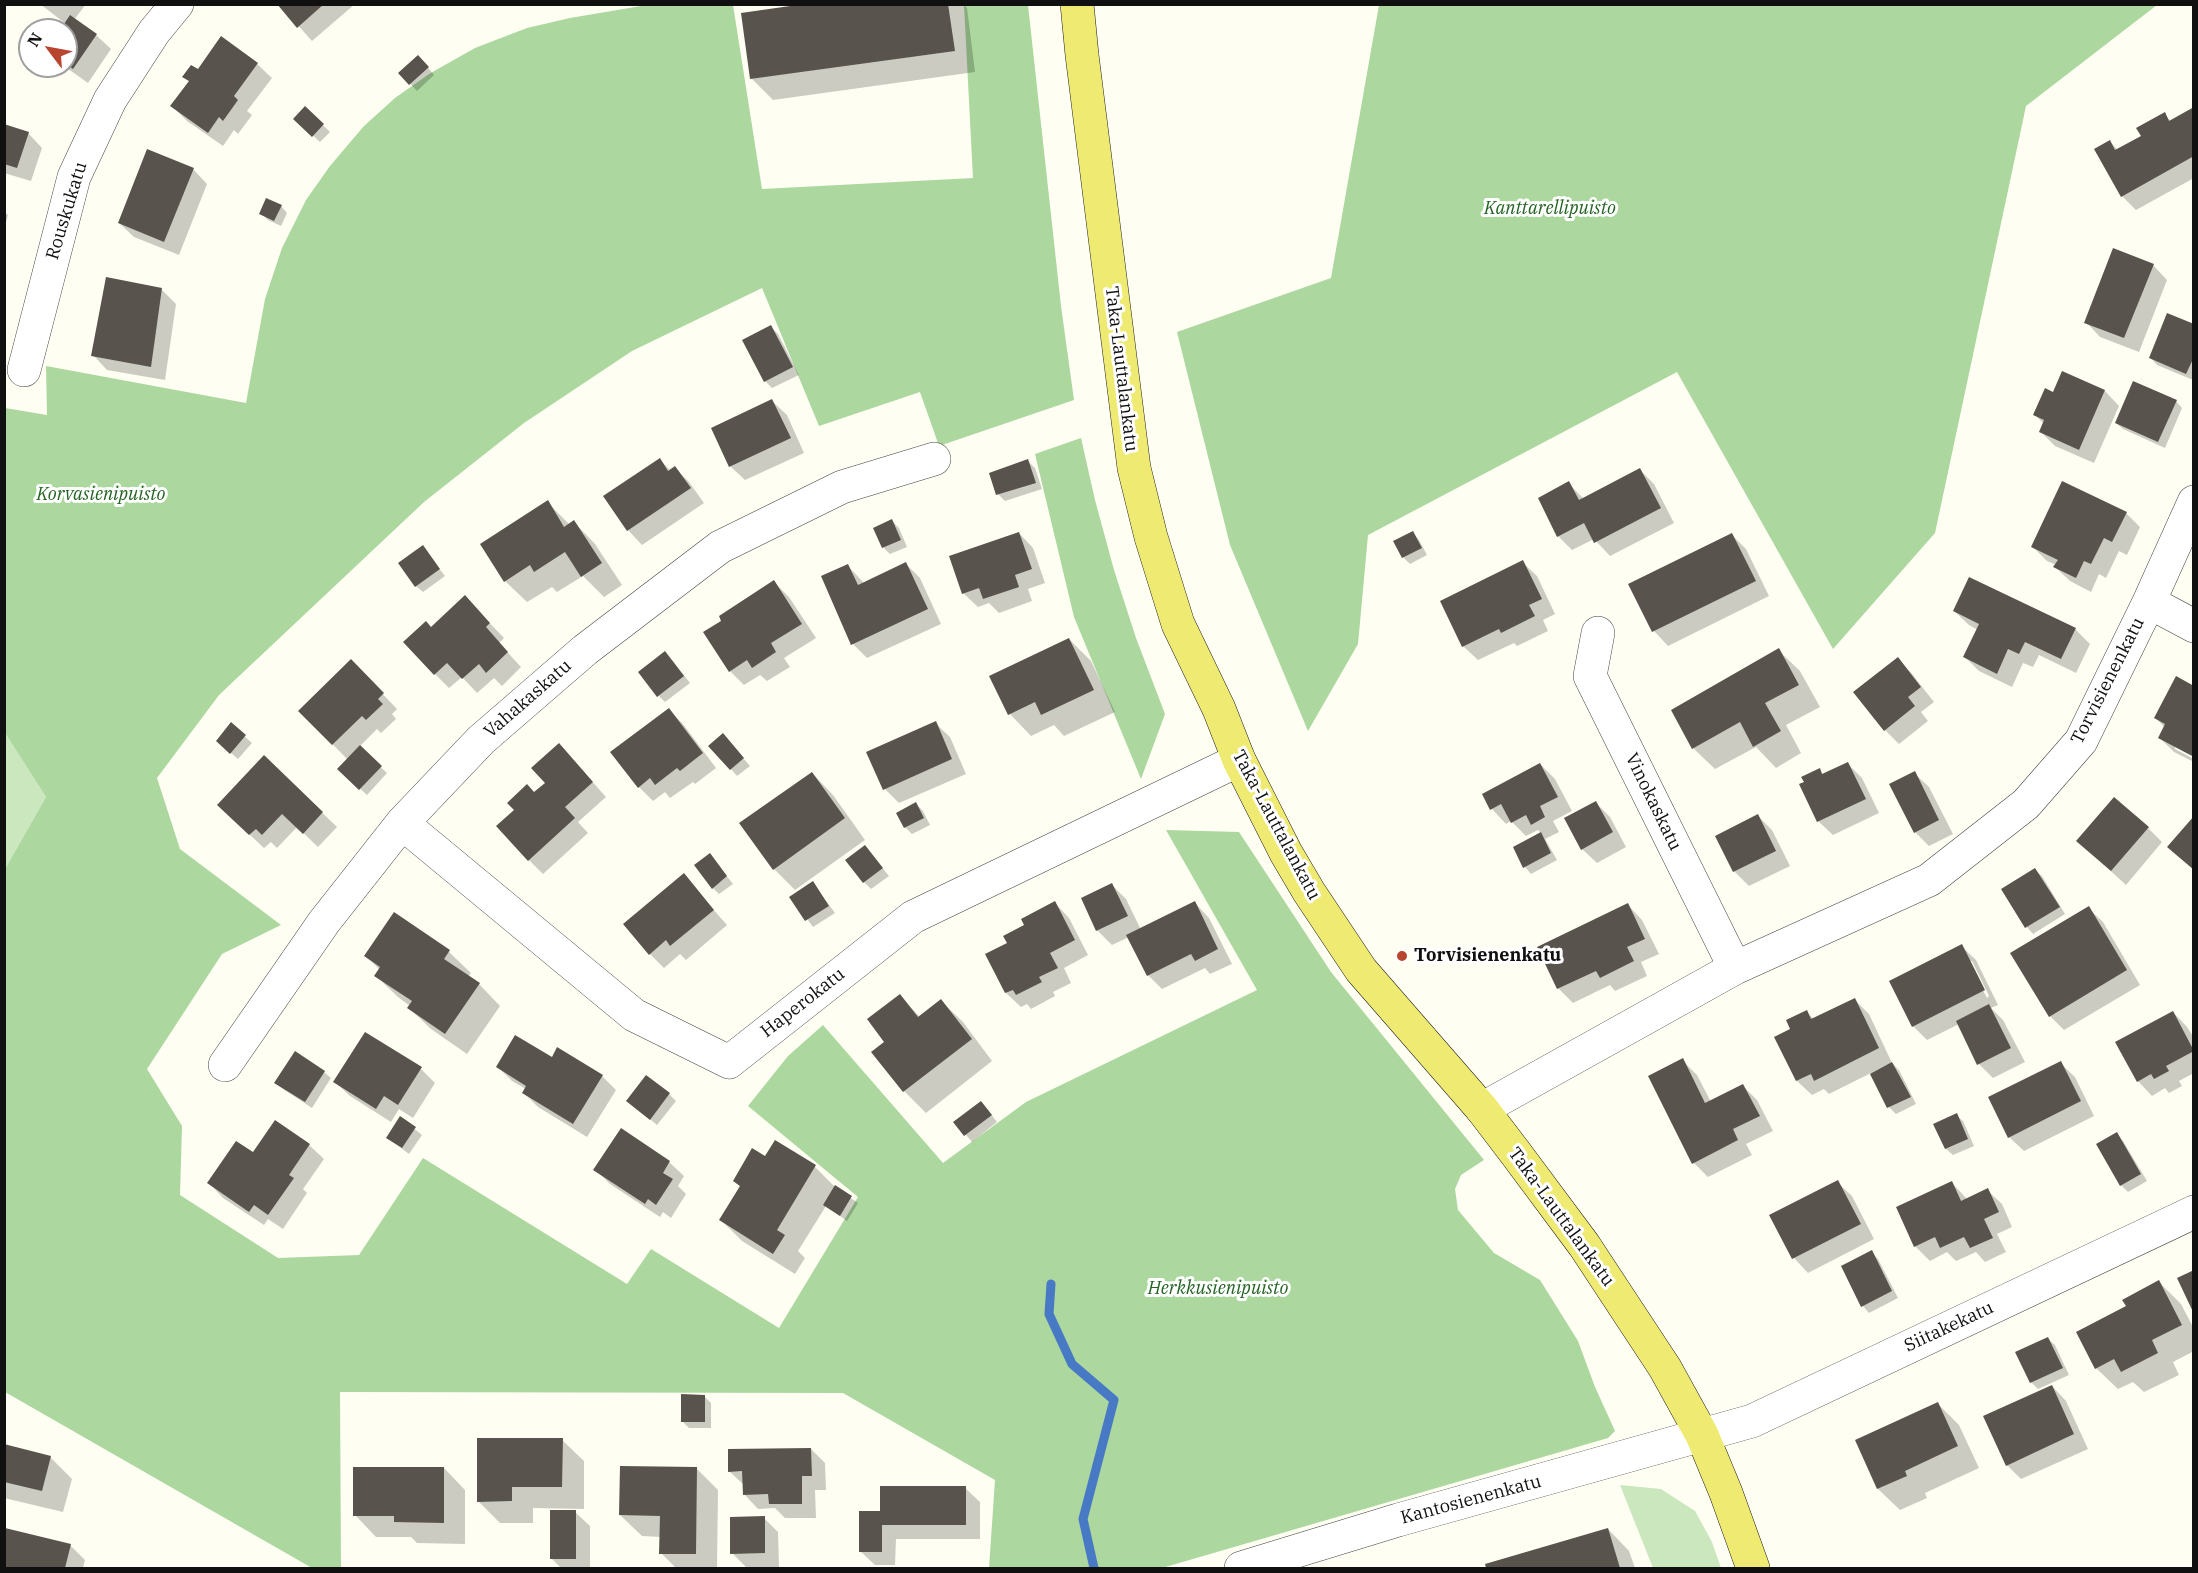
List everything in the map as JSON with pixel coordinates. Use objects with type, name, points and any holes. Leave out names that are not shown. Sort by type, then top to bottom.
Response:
[{"type":"main road","name":"Taka-Lauttalankatu","points":[[1077,4],[1134,468],[1151,537],[1178,624],[1219,709],[1239,760],[1291,862],[1309,892],[1361,970],[1482,1109],[1584,1245],[1665,1368],[1702,1435],[1753,1569]]},
{"type":"street","name":"Rouskukatu","points":[[24,370],[74,177],[110,100],[154,32],[177,4]]},
{"type":"street","name":"Vahakaskatu","points":[[225,1065],[324,922],[402,823],[481,741],[585,650],[720,547],[842,487],[934,459]]},
{"type":"street","name":"Torvisienenkatu","points":[[1482,1109],[1735,968],[1929,880],[2026,804],[2081,741],[2149,602],[2193,502]]},
{"type":"street","points":[[2149,602],[2193,626]]},
{"type":"street","name":"Vinokaskatu","points":[[1598,633],[1590,676],[1735,968]]},
{"type":"street","name":"Haperokatu","points":[[402,823],[634,1015],[729,1062],[913,917],[1239,760]]},
{"type":"street","name":"Siitakekatu","points":[[1702,1435],[1752,1421],[2193,1212]]},
{"type":"street","name":"Kantosienenkatu","points":[[1242,1569],[1398,1520],[1702,1435]]},
{"type":"green space","name":"Herkkusienipuisto","points":[[647,5],[733,5],[762,189],[973,178],[964,5],[1028,5],[1061,306],[1074,400],[939,446],[920,392],[819,426],[762,288],[632,351],[524,423],[424,502],[219,695],[157,778],[180,849],[281,925],[222,954],[147,1069],[182,1126],[180,1195],[278,1258],[359,1255],[423,1158],[627,1284],[651,1249],[779,1328],[858,1197],[748,1106],[788,1056],[823,1025],[943,1163],[1026,1102],[1257,990],[1166,830],[1239,832],[1331,972],[1484,1160],[1461,1175],[1455,1189],[1458,1210],[1494,1253],[1540,1280],[1578,1341],[1615,1431],[1608,1438],[1162,1568],[989,1568],[995,1480],[843,1393],[340,1392],[341,1568],[312,1568],[5,1392],[5,869],[46,797],[5,733],[5,408],[47,415],[46,366],[246,403],[265,299],[282,248],[306,200],[330,166],[364,126],[395,98],[429,74],[475,48],[527,28]]},
{"type":"green space","name":"Kanttarellipuisto","points":[[1379,5],[2157,5],[2026,106],[1935,533],[1833,649],[1677,372],[1368,535],[1358,644],[1308,731],[1230,545],[1177,332],[1331,278]]},
{"type":"green space","points":[[1081,438],[1114,570],[1136,638],[1165,714],[1141,779],[1074,617],[1035,454]]},
{"type":"green space","points":[[5,733],[46,797],[5,869]]},
{"type":"green space","points":[[1620,1485],[1661,1489],[1695,1511],[1712,1542],[1721,1568],[1653,1568]]},
{"type":"building","points":[[277,4],[324,4],[297,28]]},
{"type":"building","points":[[804,4],[948,4],[955,51],[750,79],[741,13]]},
{"type":"building","points":[[78,21],[97,34],[78,62]]},
{"type":"building","points":[[221,36],[258,63],[234,96],[238,100],[223,121],[219,117],[208,133],[170,106],[189,81],[182,77],[191,65],[198,69]]},
{"type":"building","points":[[418,55],[429,67],[409,85],[398,73]]},
{"type":"building","points":[[305,106],[324,124],[312,137],[293,119]]},
{"type":"building","points":[[2194,107],[2194,156],[2121,197],[2094,149],[2110,140],[2115,150],[2141,136],[2136,128],[2165,112],[2169,121]]},
{"type":"building","points":[[4,124],[29,132],[17,168],[4,164]]},
{"type":"building","points":[[147,149],[194,168],[164,242],[118,223]]},
{"type":"building","points":[[266,198],[282,205],[274,221],[259,214]]},
{"type":"building","points":[[2113,248],[2154,264],[2124,338],[2084,323]]},
{"type":"building","points":[[106,277],[162,288],[151,367],[91,356]]},
{"type":"building","points":[[2167,313],[2194,324],[2194,357],[2186,374],[2149,358]]},
{"type":"building","points":[[771,325],[793,367],[764,382],[742,340]]},
{"type":"building","points":[[2062,371],[2105,390],[2079,450],[2039,432],[2044,420],[2033,415],[2045,388],[2053,392]]},
{"type":"building","points":[[2133,381],[2177,400],[2158,442],[2115,423]]},
{"type":"building","points":[[772,399],[791,438],[729,467],[711,428]]},
{"type":"building","points":[[660,458],[668,471],[675,466],[691,488],[627,531],[603,496]]},
{"type":"building","points":[[1028,459],[1036,483],[996,495],[989,473]]},
{"type":"building","points":[[1640,468],[1661,508],[1594,543],[1584,523],[1557,537],[1538,498],[1569,481],[1579,500]]},
{"type":"building","points":[[2062,481],[2127,512],[2112,542],[2104,538],[2091,564],[2084,561],[2076,578],[2053,567],[2058,560],[2031,547]]},
{"type":"building","points":[[548,500],[564,527],[574,520],[602,563],[581,577],[565,552],[534,572],[530,565],[504,582],[480,544]]},
{"type":"building","points":[[892,519],[901,540],[882,548],[873,528]]},
{"type":"building","points":[[1413,531],[1422,548],[1402,558],[1393,541]]},
{"type":"building","points":[[1019,532],[1032,569],[1015,575],[1019,587],[983,599],[979,588],[962,594],[949,556]]},
{"type":"building","points":[[1732,533],[1756,581],[1652,632],[1628,584]]},
{"type":"building","points":[[423,545],[440,569],[415,587],[398,563]]},
{"type":"building","points":[[1523,560],[1542,599],[1529,605],[1535,616],[1501,633],[1499,629],[1462,647],[1440,601]]},
{"type":"building","points":[[906,562],[928,609],[851,645],[821,576],[848,564],[858,585]]},
{"type":"building","points":[[1969,577],[2076,628],[2061,659],[2025,642],[2019,654],[2008,649],[1997,674],[1963,657],[1979,624],[1953,611]]},
{"type":"building","points":[[774,580],[802,624],[771,643],[776,652],[752,668],[747,660],[729,672],[703,632],[721,621],[719,616]]},
{"type":"building","points":[[465,595],[490,623],[486,627],[508,652],[486,673],[479,664],[462,679],[447,663],[434,675],[403,642],[426,621],[431,627]]},
{"type":"building","points":[[1069,638],[1094,690],[1041,715],[1035,702],[1008,715],[989,676]]},
{"type":"building","points":[[1779,648],[1799,685],[1765,703],[1781,731],[1753,747],[1740,722],[1692,749],[1671,710]]},
{"type":"building","points":[[665,651],[684,676],[657,697],[638,672]]},
{"type":"building","points":[[1898,657],[1921,687],[1908,697],[1915,706],[1884,731],[1853,692]]},
{"type":"building","points":[[351,659],[384,693],[378,699],[383,704],[366,720],[362,716],[332,745],[298,711]]},
{"type":"building","points":[[2176,676],[2194,686],[2194,757],[2158,738],[2165,724],[2154,718]]},
{"type":"building","points":[[669,708],[703,753],[680,771],[677,768],[655,785],[650,778],[638,788],[610,752]]},
{"type":"building","points":[[936,721],[952,759],[883,790],[866,752]]},
{"type":"building","points":[[231,722],[246,735],[230,754],[216,741]]},
{"type":"building","points":[[723,733],[744,758],[730,770],[708,746]]},
{"type":"building","points":[[559,743],[593,782],[565,807],[575,818],[528,861],[496,826],[514,810],[507,803],[527,784],[534,792],[545,783],[531,768]]},
{"type":"building","points":[[360,745],[382,766],[359,790],[337,769]]},
{"type":"building","points":[[264,755],[323,812],[303,834],[282,814],[262,835],[256,829],[249,835],[217,805]]},
{"type":"building","points":[[1848,762],[1866,799],[1817,822],[1799,784],[1804,782],[1801,777],[1820,768],[1822,774]]},
{"type":"building","points":[[1540,763],[1558,797],[1540,806],[1545,817],[1531,825],[1526,815],[1511,823],[1501,804],[1490,810],[1482,794]]},
{"type":"building","points":[[1915,771],[1939,820],[1914,833],[1889,784]]},
{"type":"building","points":[[812,772],[845,818],[773,870],[739,823]]},
{"type":"building","points":[[2114,797],[2149,827],[2111,871],[2076,841]]},
{"type":"building","points":[[1596,801],[1613,832],[1581,850],[1564,818]]},
{"type":"building","points":[[916,802],[924,818],[904,828],[896,813]]},
{"type":"building","points":[[1758,814],[1776,851],[1733,872],[1715,836]]},
{"type":"building","points":[[2194,816],[2194,870],[2167,847]]},
{"type":"building","points":[[1541,832],[1551,853],[1523,868],[1513,847]]},
{"type":"building","points":[[865,845],[883,868],[863,883],[845,860]]},
{"type":"building","points":[[710,853],[727,876],[712,889],[694,865]]},
{"type":"building","points":[[2035,868],[2060,907],[2025,928],[2001,889]]},
{"type":"building","points":[[684,873],[714,910],[670,946],[666,940],[649,955],[623,924]]},
{"type":"building","points":[[813,881],[829,906],[805,921],[789,897]]},
{"type":"building","points":[[1112,883],[1128,916],[1096,931],[1081,898]]},
{"type":"building","points":[[1055,901],[1075,940],[1050,953],[1058,968],[1039,977],[1042,982],[1016,995],[1013,990],[1005,993],[985,954],[1007,943],[1003,936],[1024,925],[1021,919]]},
{"type":"building","points":[[1195,901],[1218,949],[1195,961],[1191,954],[1147,976],[1126,935]]},
{"type":"building","points":[[1628,903],[1645,939],[1627,947],[1634,961],[1600,978],[1596,971],[1557,989],[1537,947]]},
{"type":"building","points":[[2089,906],[2127,970],[2049,1017],[2010,953]]},
{"type":"building","points":[[394,912],[450,950],[444,959],[480,983],[445,1034],[407,1008],[412,1001],[374,976],[380,967],[364,956]]},
{"type":"building","points":[[1962,944],[1985,990],[1912,1027],[1889,981]]},
{"type":"building","points":[[900,994],[918,1017],[941,999],[972,1039],[903,1092],[871,1052],[884,1042],[867,1019]]},
{"type":"building","points":[[1855,998],[1879,1048],[1814,1081],[1811,1074],[1796,1081],[1774,1037],[1790,1029],[1786,1020],[1807,1010],[1811,1019]]},
{"type":"building","points":[[1989,1004],[2011,1048],[1977,1065],[1956,1021]]},
{"type":"building","points":[[2173,1011],[2194,1051],[2166,1066],[2169,1071],[2154,1079],[2151,1074],[2137,1082],[2115,1042]]},
{"type":"building","points":[[365,1032],[422,1067],[398,1105],[384,1096],[376,1109],[333,1082]]},
{"type":"building","points":[[515,1035],[552,1057],[557,1047],[603,1075],[573,1124],[522,1093],[526,1086],[496,1067]]},
{"type":"building","points":[[295,1051],[325,1071],[305,1102],[274,1083]]},
{"type":"building","points":[[1683,1058],[1705,1103],[1743,1084],[1760,1116],[1733,1129],[1738,1140],[1692,1164],[1648,1076]]},
{"type":"building","points":[[2061,1061],[2081,1101],[2008,1138],[1988,1097]]},
{"type":"building","points":[[1892,1062],[1911,1097],[1887,1108],[1870,1074]]},
{"type":"building","points":[[646,1075],[670,1093],[650,1120],[626,1101]]},
{"type":"building","points":[[981,1101],[992,1115],[964,1136],[953,1122]]},
{"type":"building","points":[[1957,1113],[1968,1139],[1945,1149],[1933,1124]]},
{"type":"building","points":[[400,1116],[416,1127],[402,1148],[386,1138]]},
{"type":"building","points":[[275,1120],[310,1144],[289,1175],[294,1178],[268,1215],[254,1205],[249,1212],[207,1183],[236,1141],[253,1152]]},
{"type":"building","points":[[621,1128],[670,1161],[663,1173],[673,1179],[656,1205],[648,1199],[645,1204],[593,1170]]},
{"type":"building","points":[[2117,1132],[2141,1174],[2120,1186],[2096,1144]]},
{"type":"building","points":[[775,1140],[816,1165],[777,1230],[785,1235],[773,1254],[719,1220],[740,1186],[733,1181],[752,1148],[765,1156]]},
{"type":"building","points":[[1838,1180],[1861,1224],[1792,1259],[1769,1215]]},
{"type":"building","points":[[1952,1181],[1961,1201],[1988,1188],[1999,1212],[1984,1219],[1993,1238],[1970,1248],[1964,1237],[1940,1248],[1935,1237],[1914,1247],[1896,1207]]},
{"type":"building","points":[[835,1185],[852,1196],[840,1216],[823,1205]]},
{"type":"building","points":[[1872,1250],[1892,1291],[1861,1307],[1841,1266]]},
{"type":"building","points":[[2194,1270],[2194,1314],[2177,1278]]},
{"type":"building","points":[[2159,1280],[2182,1325],[2152,1340],[2158,1353],[2121,1372],[2114,1359],[2095,1369],[2076,1332],[2126,1306],[2122,1300]]},
{"type":"building","points":[[2048,1337],[2063,1368],[2030,1383],[2015,1352]]},
{"type":"building","points":[[2052,1385],[2074,1434],[2006,1466],[1983,1416]]},
{"type":"building","points":[[681,1394],[705,1395],[705,1422],[681,1422]]},
{"type":"building","points":[[1938,1402],[1958,1446],[1905,1471],[1907,1476],[1877,1489],[1855,1440]]},
{"type":"building","points":[[477,1438],[563,1438],[562,1487],[512,1487],[512,1501],[477,1502]]},
{"type":"building","points":[[4,1444],[51,1456],[42,1491],[4,1482]]},
{"type":"building","points":[[811,1448],[812,1476],[802,1476],[802,1504],[769,1504],[768,1494],[743,1495],[742,1471],[728,1472],[728,1449]]},
{"type":"building","points":[[620,1466],[697,1467],[696,1554],[659,1554],[660,1516],[619,1515]]},
{"type":"building","points":[[353,1467],[444,1467],[444,1523],[394,1522],[394,1516],[353,1516]]},
{"type":"building","points":[[880,1486],[966,1486],[966,1525],[882,1525],[882,1552],[859,1552],[859,1511],[880,1511]]},
{"type":"building","points":[[550,1510],[576,1510],[576,1559],[550,1559]]},
{"type":"building","points":[[765,1516],[765,1553],[730,1554],[730,1517]]},
{"type":"building","points":[[5,1528],[71,1544],[65,1568],[5,1568]]},
{"type":"building","points":[[1608,1528],[1620,1568],[1486,1568],[1485,1564]]},
{"type":"waterway","points":[[1051,1284],[1049,1314],[1072,1364],[1114,1400],[1083,1519],[1094,1568]]},
{"type":"place","name":"Torvisienenkatu","points":[[1402,956]]},
{"type":"park label","name":"Korvasienipuisto","points":[[101,495]]}]
